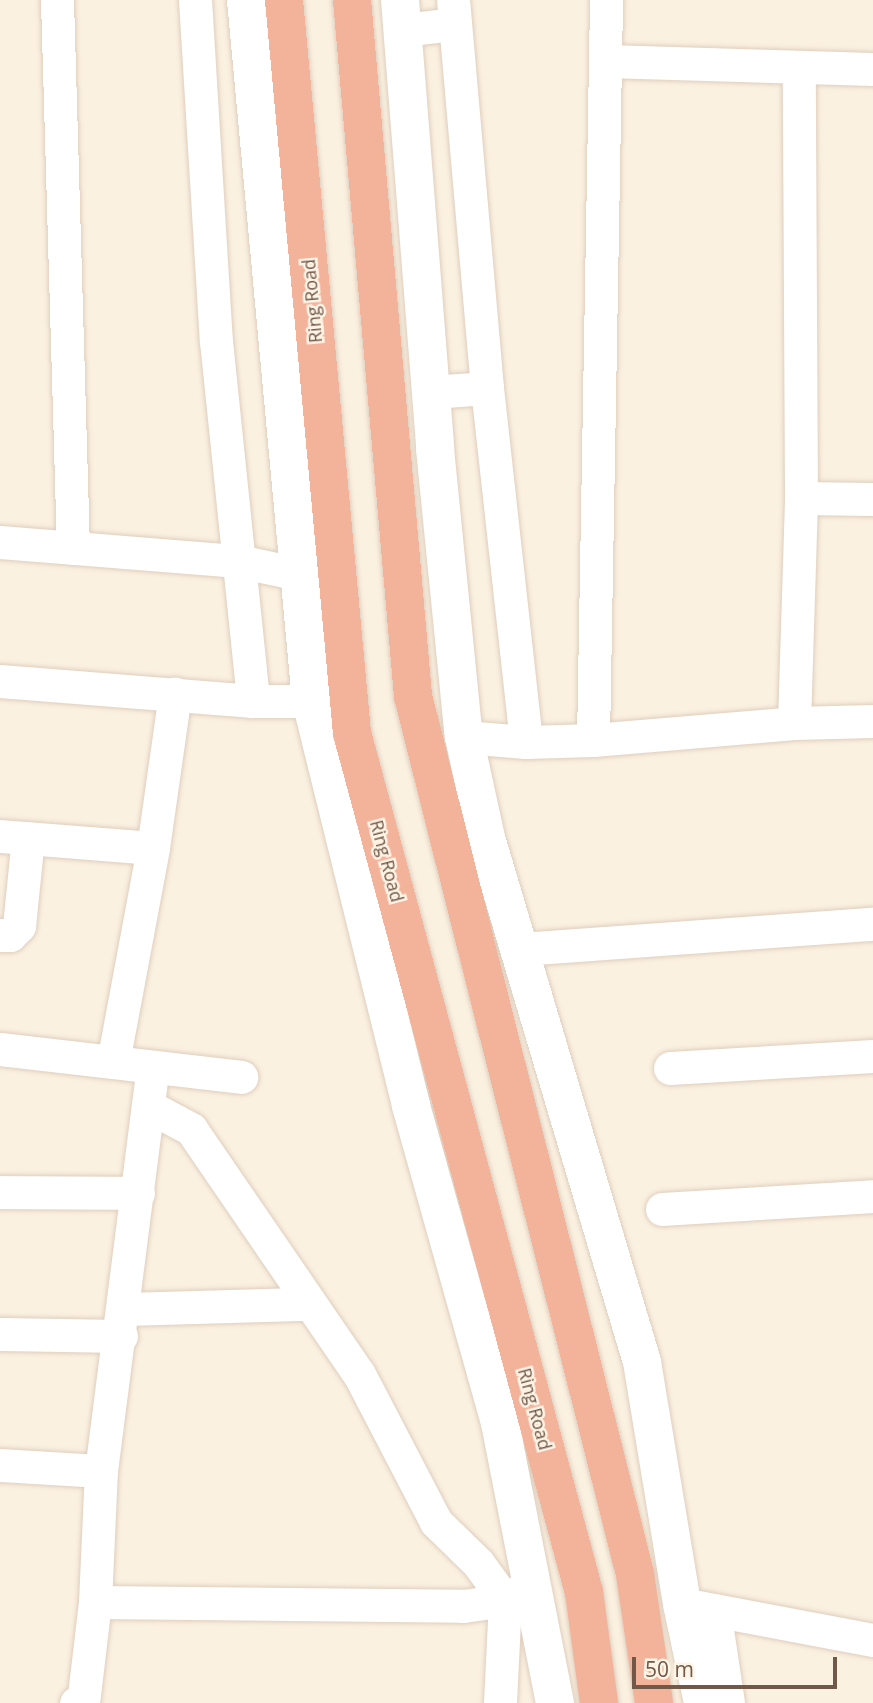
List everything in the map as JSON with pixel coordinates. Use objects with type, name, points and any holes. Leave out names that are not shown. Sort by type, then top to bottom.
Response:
[{"type":"highway","name":"Ring Road","points":[[285,0],[352,733],[584,1592],[599,1703]]},
{"type":"highway","points":[[352,0],[413,696],[635,1574],[654,1703]]},
{"type":"street","points":[[57,0],[73,548]]},
{"type":"street","points":[[195,0],[216,341],[253,701]]},
{"type":"street","points":[[246,0],[311,701],[411,1106],[500,1423],[518,1592],[555,1703]]},
{"type":"street","points":[[593,740],[606,0]]},
{"type":"street","points":[[526,742],[487,388],[454,12],[401,15],[431,392],[464,737],[486,838],[642,1362],[698,1607],[728,1703]]},
{"type":"street","points":[[606,61],[873,69]]},
{"type":"street","points":[[794,723],[801,498],[799,68]]},
{"type":"street","points":[[431,392],[487,388]]},
{"type":"street","points":[[801,498],[873,499]]},
{"type":"street","points":[[0,542],[238,561],[299,574]]},
{"type":"street","points":[[0,681],[253,701],[311,701]]},
{"type":"street","points":[[113,1062],[153,848],[175,694]]},
{"type":"street","points":[[464,737],[526,742],[593,740],[794,723],[873,721]]},
{"type":"street","points":[[0,934],[10,934],[19,926],[14,837],[153,848]]},
{"type":"street","points":[[520,949],[873,924]]},
{"type":"street","points":[[0,1049],[241,1077]]},
{"type":"street","points":[[670,1068],[873,1056]]},
{"type":"street","points":[[76,1703],[83,1703],[96,1602],[101,1471],[123,1322],[153,1067]]},
{"type":"street","points":[[148,1106],[191,1129],[359,1374],[436,1522],[478,1563],[518,1592]]},
{"type":"street","points":[[0,1192],[138,1193]]},
{"type":"street","points":[[662,1209],[873,1196]]},
{"type":"street","points":[[0,1334],[309,1304]]},
{"type":"street","points":[[0,1465],[101,1471]]},
{"type":"street","points":[[96,1602],[463,1606],[518,1592]]},
{"type":"street","points":[[500,1703],[518,1592]]},
{"type":"street","points":[[698,1607],[873,1640]]},
{"type":"street","points":[[698,1607],[704,1703]]}]
